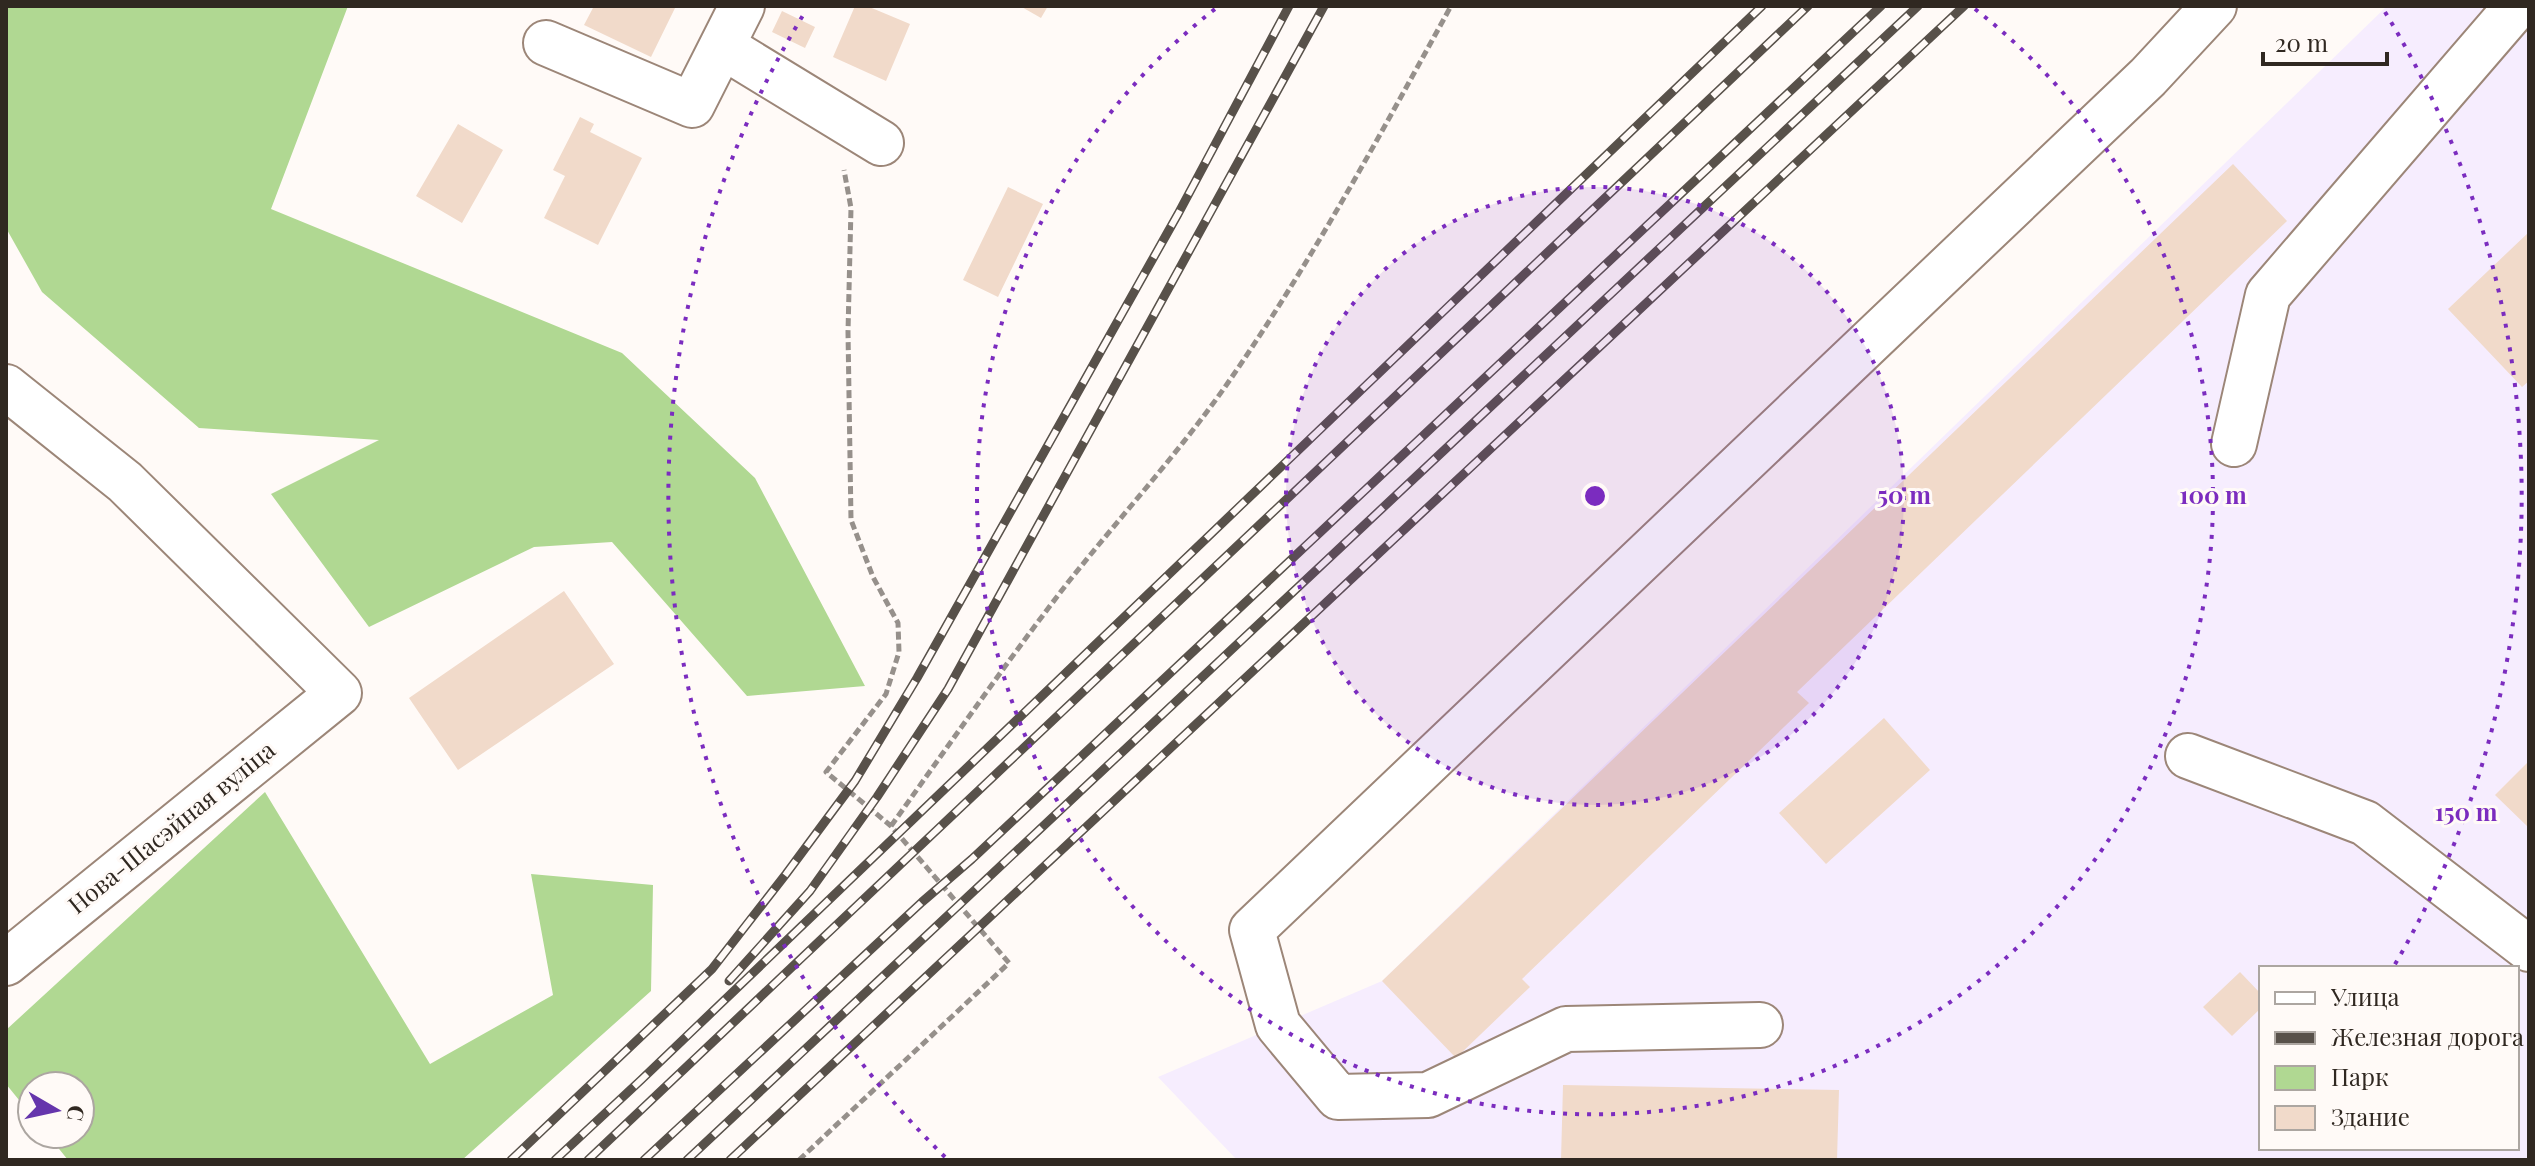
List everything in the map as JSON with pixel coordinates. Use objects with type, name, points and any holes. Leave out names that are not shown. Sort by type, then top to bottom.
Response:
[{"type":"street","points":[[546,43],[692,105],[742,6]]},
{"type":"street","points":[[1760,1025],[1566,1029],[1428,1095],[1338,1097],[1278,1025],[1252,930],[2148,77],[2214,6]]},
{"type":"street","points":[[2234,444],[2268,295],[2517,6]]},
{"type":"street","points":[[722,46],[881,143]]},
{"type":"street","name":"Нова-Шасэйная вуліца","points":[[6,387],[125,482],[339,693],[6,963]]},
{"type":"street","points":[[2188,756],[2365,823],[2529,949]]},
{"type":"path","points":[[891,826],[984,694],[1067,584],[1183,445],[1227,384],[1345,200],[1451,6]]},
{"type":"path","points":[[799,1160],[1009,963],[891,826],[826,772],[886,694],[899,652],[898,623],[873,577],[851,520],[848,332],[851,208],[833,114]]},
{"type":"shaded area","points":[[2387,6],[2529,6],[2529,1160],[1237,1160],[1158,1077],[1382,981]]},
{"type":"green space","points":[[6,6],[348,6],[271,209],[622,353],[755,478],[865,686],[747,696],[612,542],[534,547],[369,627],[271,494],[379,440],[199,428],[42,292],[6,228]]},
{"type":"green space","points":[[265,792],[430,1064],[553,995],[531,874],[653,885],[651,991],[462,1160],[68,1160],[60,1150],[96,1150],[96,1070],[16,1070],[16,1096],[6,1084],[6,1030]]},
{"type":"building","points":[[594,6],[676,6],[651,57],[584,25]]},
{"type":"building","points":[[855,6],[867,6],[910,24],[886,81],[833,57]]},
{"type":"building","points":[[1020,6],[1048,6],[1041,18]]},
{"type":"building","points":[[782,11],[815,27],[805,48],[772,32]]},
{"type":"building","points":[[580,117],[594,124],[590,132],[642,158],[598,245],[544,218],[565,176],[553,170]]},
{"type":"building","points":[[458,124],[503,150],[462,223],[416,196]]},
{"type":"building","points":[[2233,164],[2287,221],[1797,692],[1809,703],[1522,979],[1530,987],[1456,1058],[1382,981]]},
{"type":"building","points":[[1008,187],[1043,204],[998,297],[963,280]]},
{"type":"building","points":[[2529,232],[2529,381],[2522,387],[2448,309]]},
{"type":"building","points":[[564,591],[614,664],[458,770],[409,698]]},
{"type":"building","points":[[1884,718],[1930,770],[1826,864],[1779,813]]},
{"type":"building","points":[[2529,761],[2529,828],[2495,795]]},
{"type":"building","points":[[2240,972],[2259,992],[2259,1010],[2232,1036],[2203,1007]]},
{"type":"building","points":[[1563,1085],[1839,1090],[1837,1160],[1561,1160]]},
{"type":"railway","points":[[511,1160],[712,969],[855,781],[917,678],[1178,214],[1289,6]]},
{"type":"railway","points":[[729,981],[810,891],[948,689],[1324,6]]},
{"type":"railway","points":[[555,1160],[1762,6]]},
{"type":"railway","points":[[588,1160],[1808,6]]},
{"type":"railway","points":[[644,1160],[972,859],[1881,6]]},
{"type":"railway","points":[[687,1160],[1918,6]]},
{"type":"railway","points":[[730,1160],[1964,6]]}]
